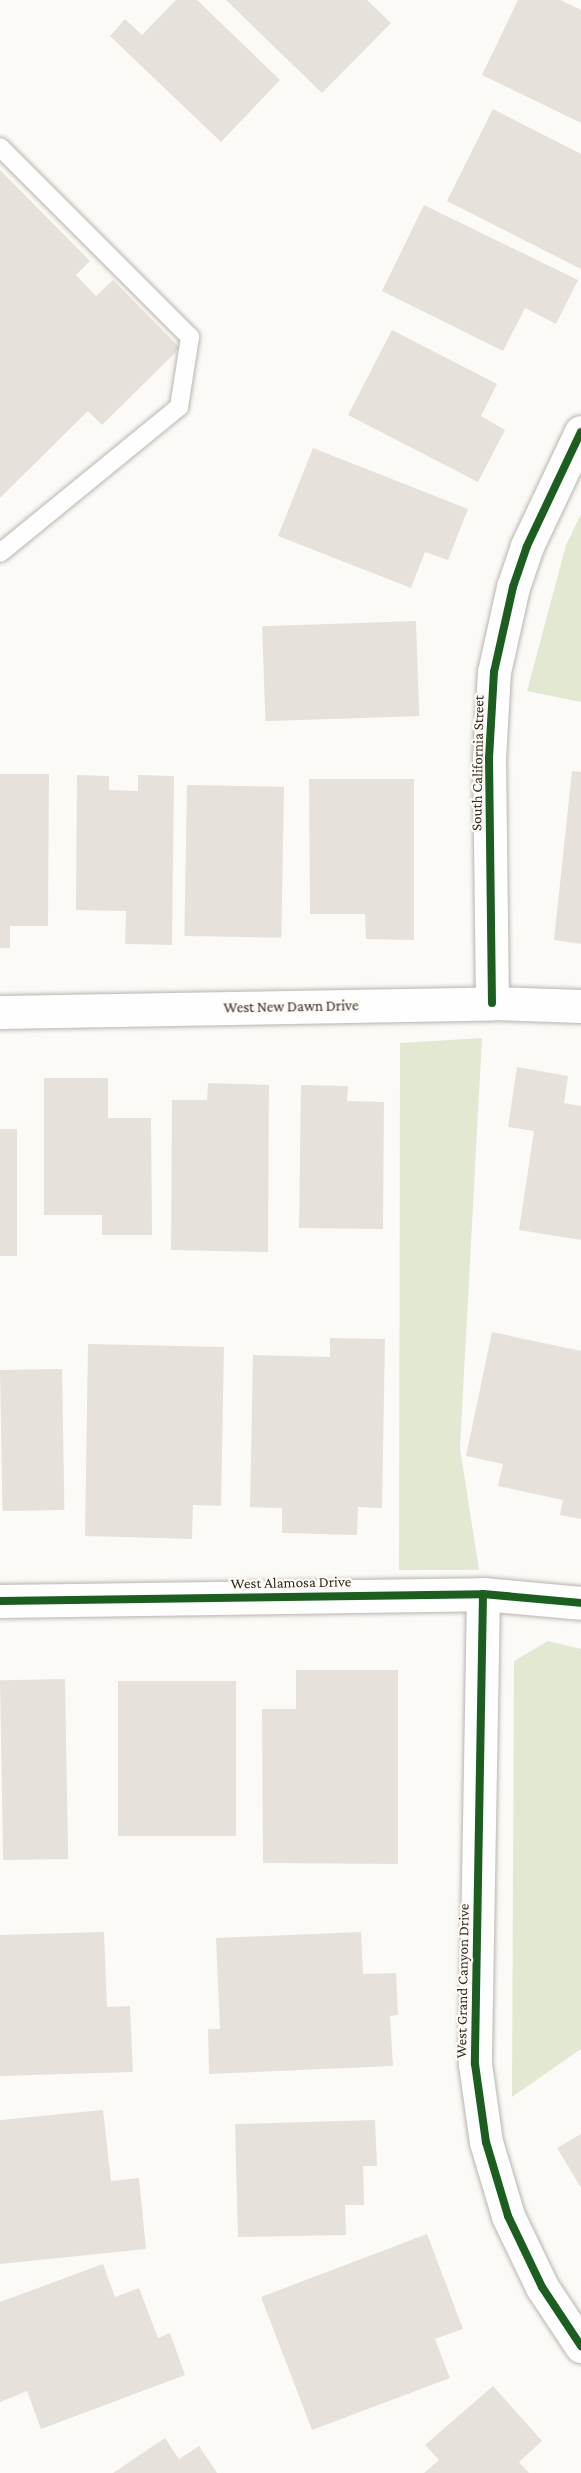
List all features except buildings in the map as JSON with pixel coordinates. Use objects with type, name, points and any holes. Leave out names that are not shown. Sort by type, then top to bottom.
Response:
[{"type":"street","name":"South California Street","points":[[492,1003],[489,758],[494,672],[513,587],[527,546],[581,432]]},
{"type":"street","name":"West New Dawn Drive","points":[[0,1011],[492,1003],[581,1006]]},
{"type":"street","name":"West Alamosa Drive","points":[[0,1601],[483,1594],[581,1603]]},
{"type":"street","name":"West Grand Canyon Drive","points":[[483,1594],[475,2064],[486,2142],[508,2216],[542,2287],[581,2346]]},
{"type":"lane","points":[[0,147],[190,337],[179,406],[0,553]]},
{"type":"green space","points":[[581,514],[581,702],[527,691],[566,545]]},
{"type":"green space","points":[[482,1038],[460,1448],[479,1570],[399,1570],[400,1043]]},
{"type":"green space","points":[[548,1641],[581,1649],[581,2049],[512,2097],[514,1661]]},
{"type":"cycle path","points":[[492,1003],[489,758],[494,672],[513,587],[527,546],[581,432]]},
{"type":"cycle path","points":[[483,1594],[475,2064],[486,2142],[508,2216],[542,2287],[581,2346]]},
{"type":"cycle path","points":[[0,1601],[483,1594],[581,1603]]}]
